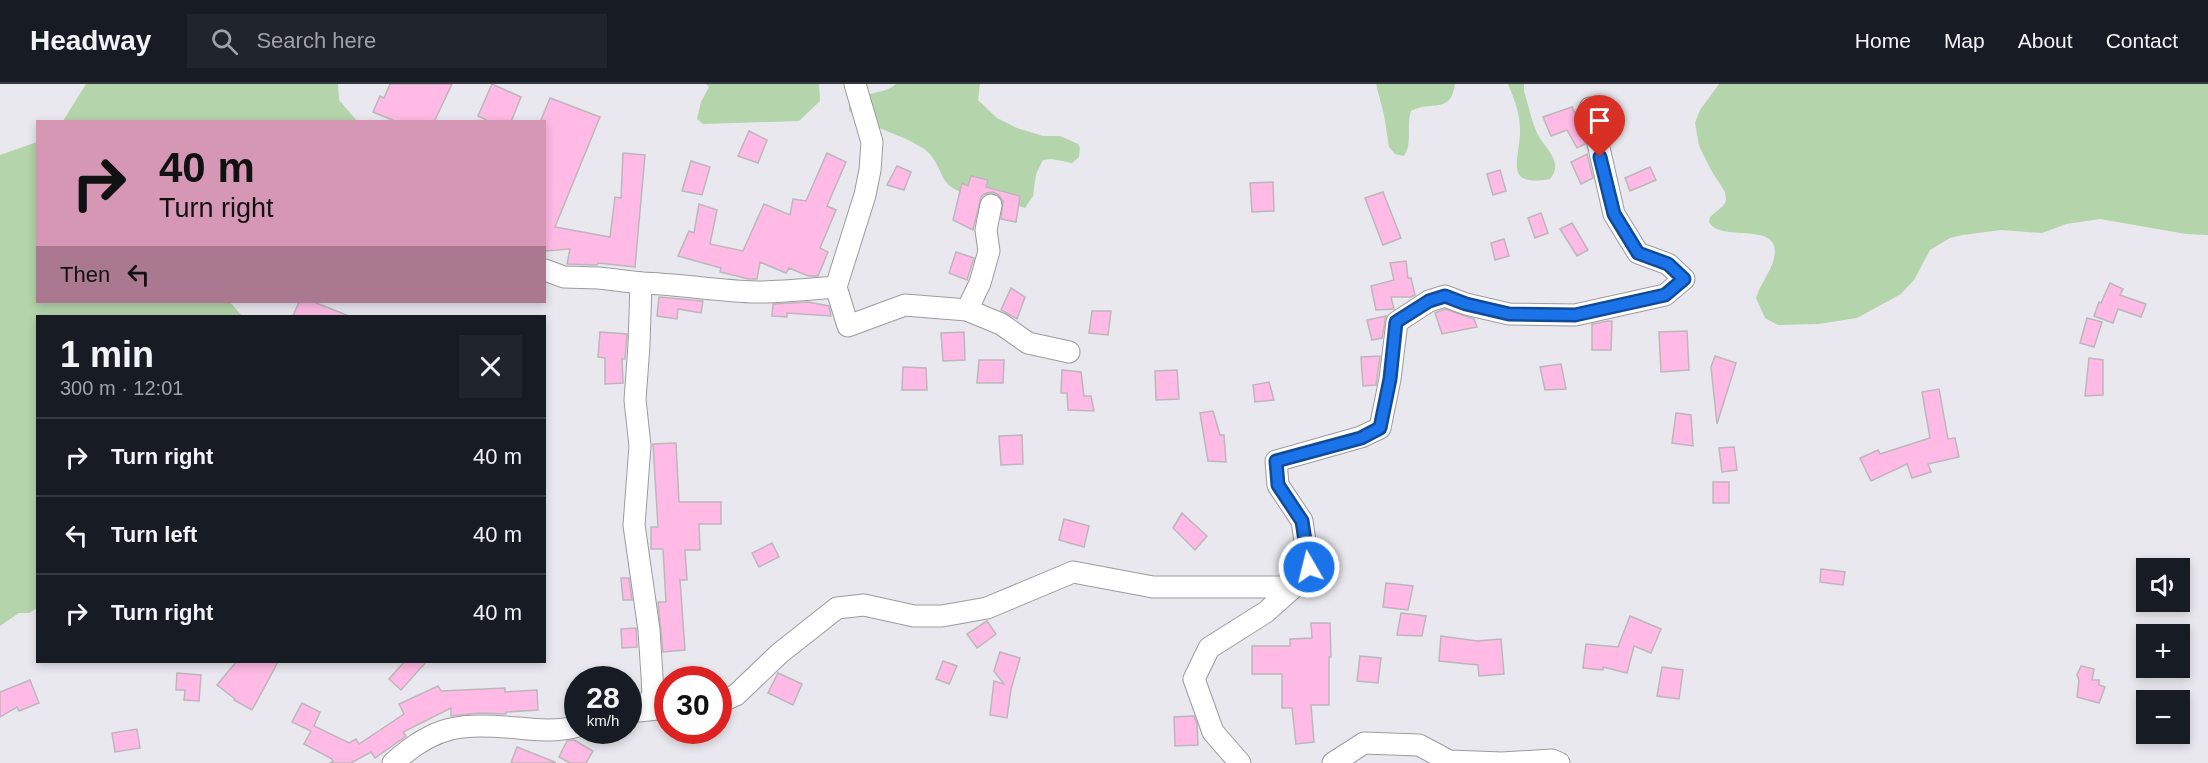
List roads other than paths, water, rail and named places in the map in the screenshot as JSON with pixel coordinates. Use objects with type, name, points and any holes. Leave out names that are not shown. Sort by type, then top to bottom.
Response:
[{"type":"street","points":[[855,84],[872,142],[865,195],[836,287],[848,326],[905,304],[967,310],[1001,324],[1028,343],[1069,352]]},
{"type":"street","points":[[1240,763],[1213,732],[1194,679],[1209,648],[1266,612],[1294,586],[1309,567],[1302,521],[1278,485],[1276,461],[1361,438],[1380,428],[1390,379],[1396,322],[1429,301],[1445,296],[1466,304],[1509,314],[1575,315],[1665,295],[1684,279],[1668,264],[1638,253],[1614,214],[1590,108]]},
{"type":"street","points":[[967,310],[980,283],[989,250],[986,230],[991,205]]},
{"type":"street","points":[[546,270],[564,277],[676,284],[700,289],[759,292],[836,287]]},
{"type":"street","points":[[641,283],[634,400],[640,446],[634,525],[649,630],[652,676],[652,694],[642,705]]},
{"type":"street","points":[[732,697],[780,653],[837,608],[864,605],[914,616],[942,616],[987,608],[1073,572],[1153,587],[1294,586]]},
{"type":"street","points":[[393,763],[427,736],[461,725],[540,730],[564,729]]},
{"type":"street","points":[[1333,763],[1364,743],[1419,745],[1449,761],[1502,763],[1552,760],[1559,763]]}]
